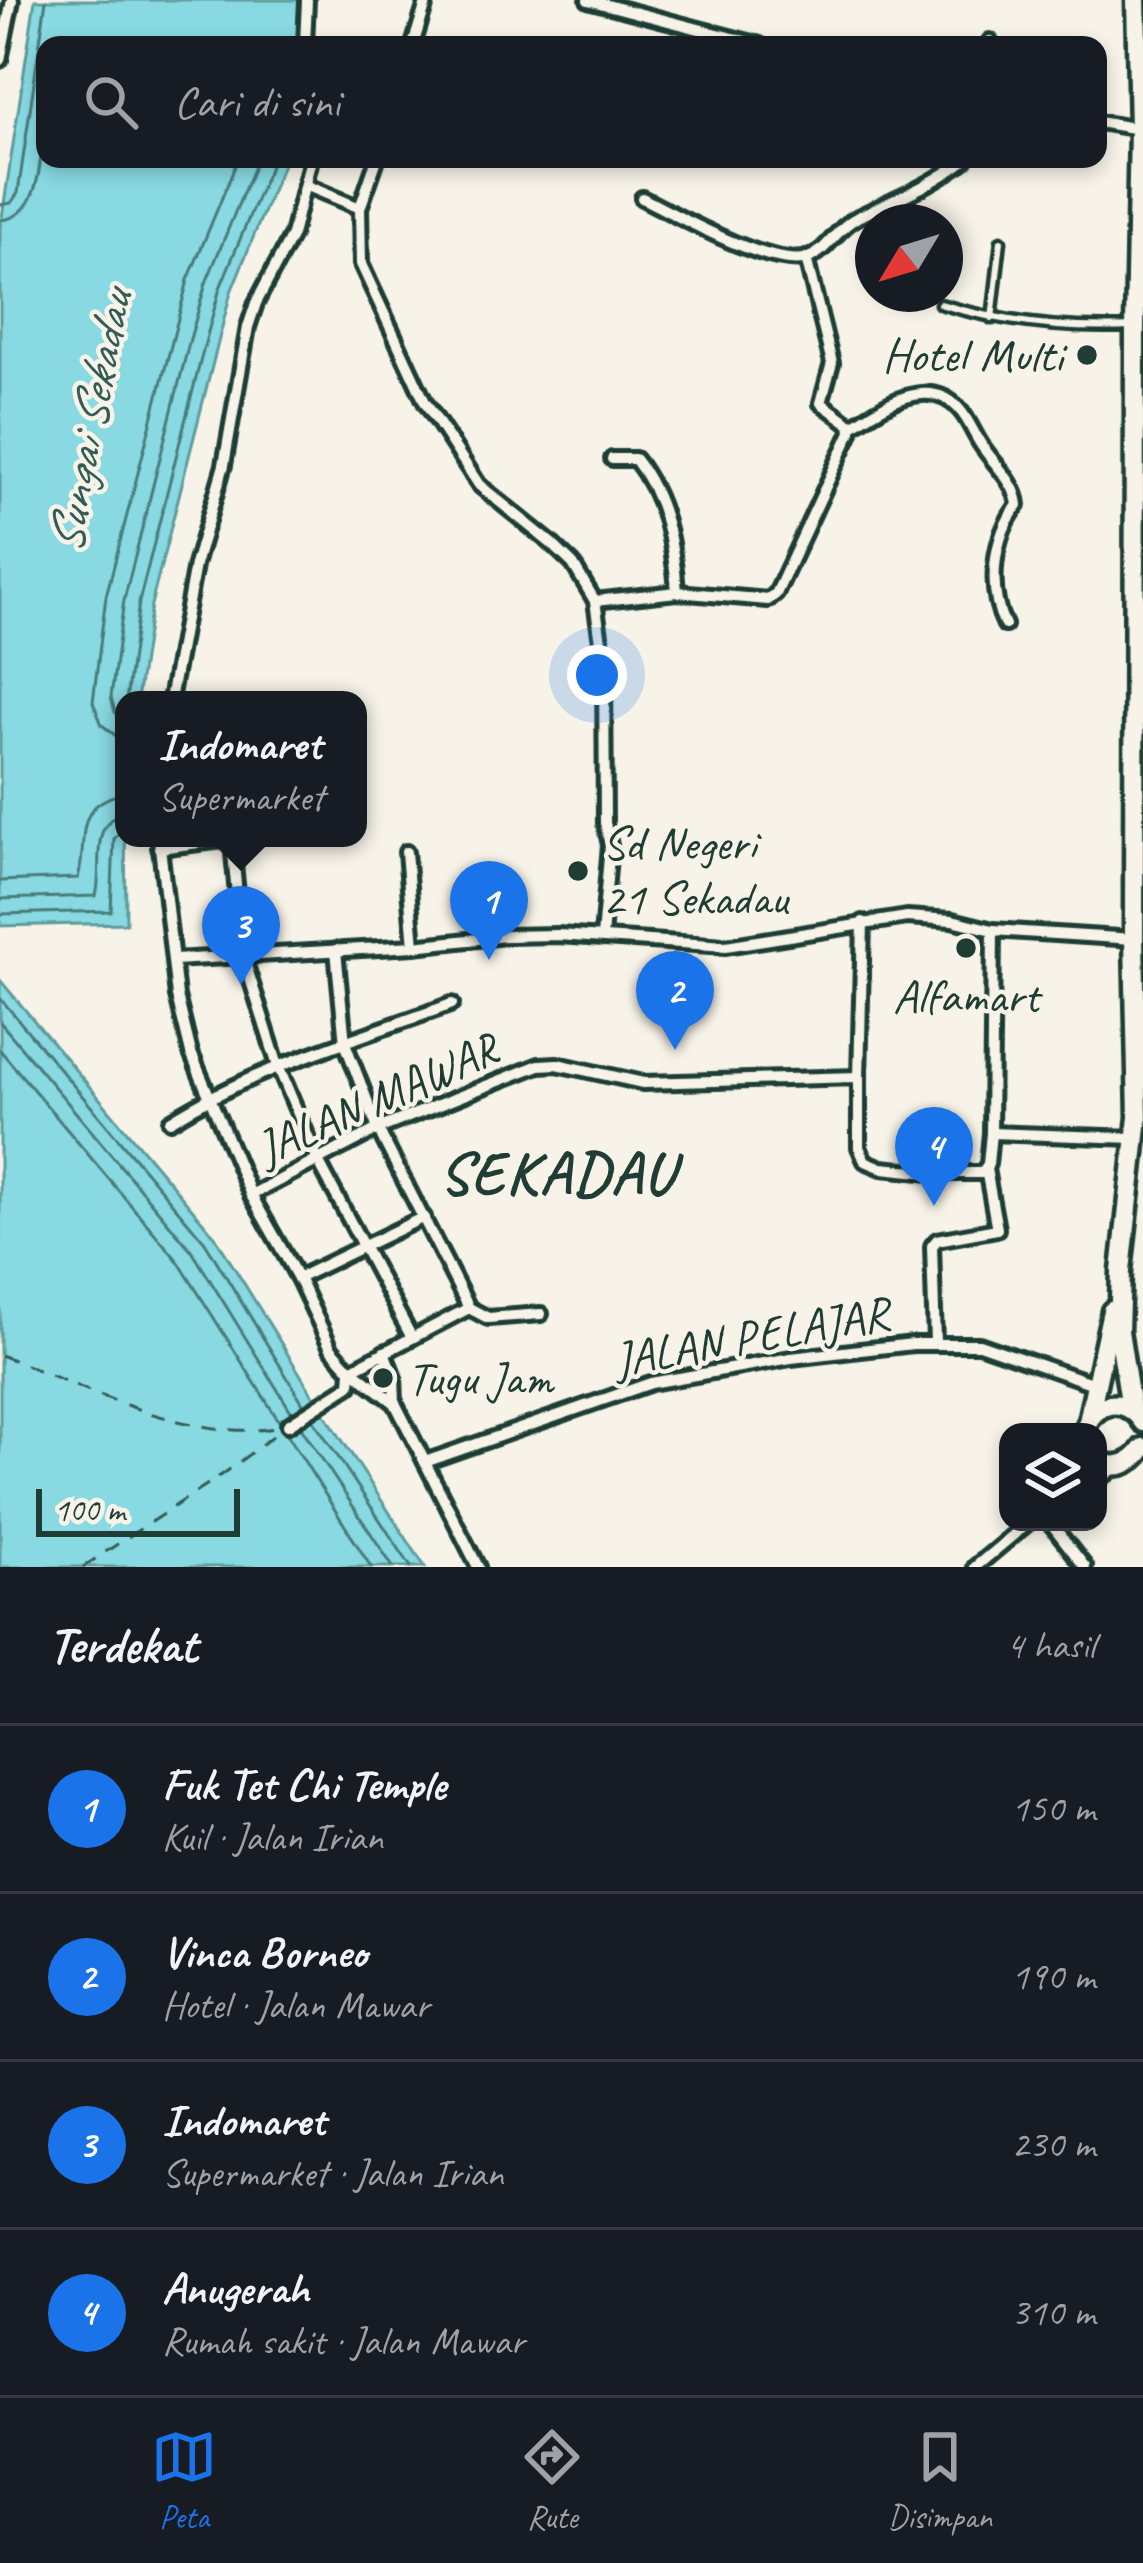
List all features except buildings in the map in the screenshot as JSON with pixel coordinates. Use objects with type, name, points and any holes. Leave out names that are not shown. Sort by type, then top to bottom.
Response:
[{"type":"highway","points":[[1136,0],[1139,587],[1134,939],[1139,969],[1135,1138],[1119,1331],[1139,1416]]},
{"type":"highway","points":[[1086,1423],[1121,1271]]},
{"type":"highway","points":[[1088,1423],[1108,1404],[1139,1416]]},
{"type":"highway","points":[[1107,1463],[1118,1466],[1141,1453]]},
{"type":"street","points":[[0,59],[12,0]]},
{"type":"street","points":[[306,36],[308,0]]},
{"type":"street","points":[[416,36],[427,0]]},
{"type":"street","points":[[588,0],[726,36]]},
{"type":"street","points":[[1107,124],[1139,129]]},
{"type":"street","points":[[172,691],[195,565],[224,465],[248,328],[292,235],[309,168]]},
{"type":"street","points":[[374,168],[361,208],[361,264],[442,434],[479,485],[573,564],[595,601],[604,662],[605,823],[610,845],[602,937]]},
{"type":"street","points":[[641,198],[782,259],[806,258],[821,251],[848,222],[929,186],[953,168]]},
{"type":"street","points":[[304,185],[361,208]]},
{"type":"street","points":[[806,258],[832,363],[821,403],[851,427]]},
{"type":"street","points":[[595,601],[677,592],[773,598],[851,427],[879,408],[920,393],[942,394],[962,411],[979,443],[1017,493],[1018,505],[998,542],[996,585],[1005,625]]},
{"type":"street","points":[[612,459],[635,459],[648,479],[673,542],[677,592]]},
{"type":"street","points":[[160,847],[177,996],[191,1053],[250,1195],[331,1348],[394,1403],[478,1567]]},
{"type":"street","points":[[232,847],[243,956],[278,1066],[318,1161],[412,1338]]},
{"type":"street","points":[[406,852],[415,946]]},
{"type":"street","points":[[174,960],[505,936],[726,946],[863,922],[929,917],[993,930],[1134,939]]},
{"type":"street","points":[[863,922],[859,1148],[865,1161],[882,1168],[931,1173],[975,1175],[986,1169]]},
{"type":"street","points":[[935,1342],[932,1246],[937,1240],[997,1229],[986,1169],[991,1132],[993,930]]},
{"type":"street","points":[[336,950],[345,1043],[378,1129],[469,1308],[494,1319],[541,1313]]},
{"type":"street","points":[[170,1121],[208,1097],[278,1066],[452,1004]]},
{"type":"street","name":"JALAN MAWAR","points":[[250,1195],[378,1129],[512,1074],[550,1064],[643,1083],[859,1077]]},
{"type":"street","points":[[991,1132],[1135,1138]]},
{"type":"street","points":[[298,1278],[424,1217]]},
{"type":"street","points":[[351,1370],[469,1308]]},
{"type":"street","name":"JALAN PELAJAR","points":[[424,1462],[651,1383],[791,1358],[935,1342],[996,1348],[1094,1384]]},
{"type":"street","points":[[384,1352],[394,1377],[394,1403]]},
{"type":"street","points":[[288,1425],[350,1385],[351,1370]]},
{"type":"street","points":[[1107,1474],[1118,1466]]},
{"type":"street","points":[[976,1567],[1018,1531]]},
{"type":"street","points":[[1057,1531],[1085,1567]]},
{"type":"lane","points":[[992,319],[1001,241]]},
{"type":"lane","points":[[963,311],[992,319],[1084,329],[1139,327]]},
{"type":"water","name":"Sungai Sekadau","points":[[35,0],[299,0],[297,36],[36,36],[36,168],[281,168],[231,292],[151,605],[138,691],[115,691],[115,847],[125,847],[126,923],[0,926],[0,230]]},
{"type":"water","points":[[0,980],[214,1235],[425,1567],[0,1567]]},
{"type":"ferry route","points":[[0,1355],[178,1421],[251,1430],[286,1426]]},
{"type":"ferry route","points":[[83,1567],[286,1426]]},
{"type":"place","name":"Hotel Multi","points":[[1087,355]]},
{"type":"place","name":"Sd Negeri 21 Sekadau","points":[[578,871]]},
{"type":"place","name":"Alfamart","points":[[966,948]]},
{"type":"place","name":"Fuk Tet Chi Temple","points":[[489,960]]},
{"type":"place","name":"Indomaret","points":[[241,985]]},
{"type":"place","name":"Vinca Borneo","points":[[675,1050]]},
{"type":"place","name":"Anugerah","points":[[934,1206]]},
{"type":"place","name":"Tugu Jam","points":[[383,1378]]},
{"type":"district","name":"SEKADAU","points":[[557,1173]]}]
